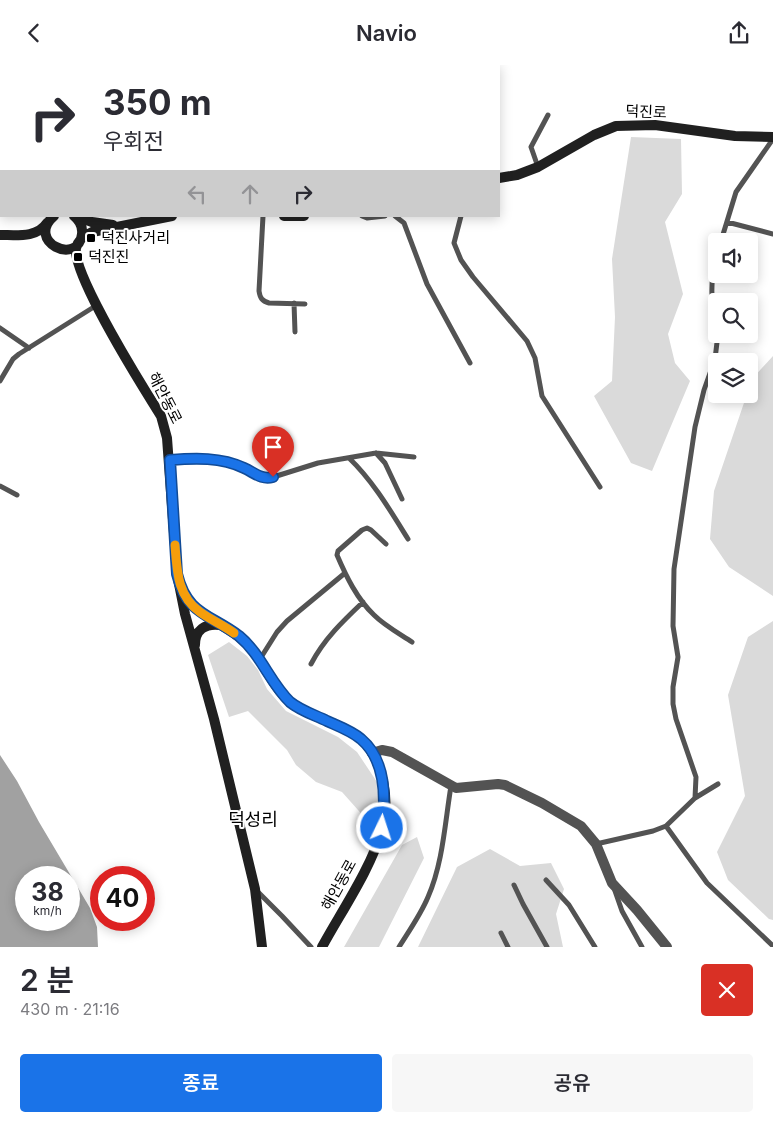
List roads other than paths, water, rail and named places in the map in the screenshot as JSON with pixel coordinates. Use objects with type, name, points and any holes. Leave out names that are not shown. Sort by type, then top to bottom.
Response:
[{"type":"street","name":"덕진로","points":[[500,178],[517,175],[538,167],[594,135],[616,126],[655,125],[735,136],[773,138]]},
{"type":"street","name":"해안동로","points":[[76,217],[82,228],[81,239],[76,249],[84,278],[97,305],[160,416],[167,438],[177,574],[185,615],[216,729],[255,889],[262,947]]},
{"type":"street","points":[[78,217],[92,222],[124,226]]},
{"type":"street","points":[[18,235],[42,239],[54,246],[68,249],[78,243],[83,236],[92,232],[167,217]]},
{"type":"street","points":[[50,218],[46,233],[54,246]]},
{"type":"street","points":[[0,235],[36,233],[43,229],[50,218]]},
{"type":"street","name":"해안동로","points":[[54,246],[62,251],[84,278]]},
{"type":"street","name":"해안동로","points":[[177,574],[183,593],[193,606],[246,642],[260,659],[281,692],[295,705],[362,739],[372,753],[380,771],[384,788],[382,828],[369,862],[322,947]]},
{"type":"street","points":[[195,649],[195,639],[200,629],[213,624],[221,625]]},
{"type":"street","points":[[372,753],[382,750],[392,753],[450,786],[462,789],[498,784],[514,788],[582,826],[596,844],[612,883],[667,947]]},
{"type":"lane","points":[[538,167],[531,147],[548,115]]},
{"type":"lane","points":[[724,233],[736,192],[773,138]]},
{"type":"lane","points":[[263,217],[260,297],[269,303],[305,304]]},
{"type":"lane","points":[[364,217],[367,219],[379,217]]},
{"type":"lane","points":[[397,217],[404,223],[427,284],[470,363]]},
{"type":"lane","points":[[461,217],[454,243],[460,260],[527,341],[535,358],[542,396],[600,487]]},
{"type":"lane","points":[[727,222],[773,234]]},
{"type":"lane","points":[[294,303],[295,332]]},
{"type":"lane","points":[[0,381],[13,359],[97,305]]},
{"type":"lane","points":[[0,328],[29,348]]},
{"type":"lane","points":[[695,798],[696,777],[676,719],[673,704],[673,687],[678,657],[674,626],[674,569],[695,427],[704,390],[715,359],[717,343]]},
{"type":"lane","points":[[170,460],[194,458],[224,461],[267,479],[295,469],[349,457],[376,453],[414,457]]},
{"type":"lane","points":[[376,453],[385,463],[402,499]]},
{"type":"lane","points":[[349,457],[365,473],[408,539]]},
{"type":"lane","points":[[0,487],[17,495]]},
{"type":"lane","points":[[386,544],[367,528],[362,530],[338,551],[337,555],[362,602],[376,617],[412,642]]},
{"type":"lane","points":[[260,659],[277,631],[345,573]]},
{"type":"lane","points":[[311,664],[332,633],[362,602]]},
{"type":"lane","points":[[596,844],[646,833],[666,826],[695,798],[718,785]]},
{"type":"lane","points":[[399,947],[424,906],[430,891],[440,851],[450,786]]},
{"type":"lane","points":[[666,826],[707,883],[773,946]]},
{"type":"lane","points":[[546,880],[569,905],[595,947]]},
{"type":"lane","points":[[612,883],[622,911],[642,947]]},
{"type":"lane","points":[[514,885],[547,947]]},
{"type":"lane","points":[[255,889],[311,947]]},
{"type":"lane","points":[[501,933],[508,947]]},
{"type":"place","name":"덕진사거리","points":[[91,238]]},
{"type":"place","name":"덕진진","points":[[78,257]]},
{"type":"district","name":"덕성리","points":[[253,820]]}]
